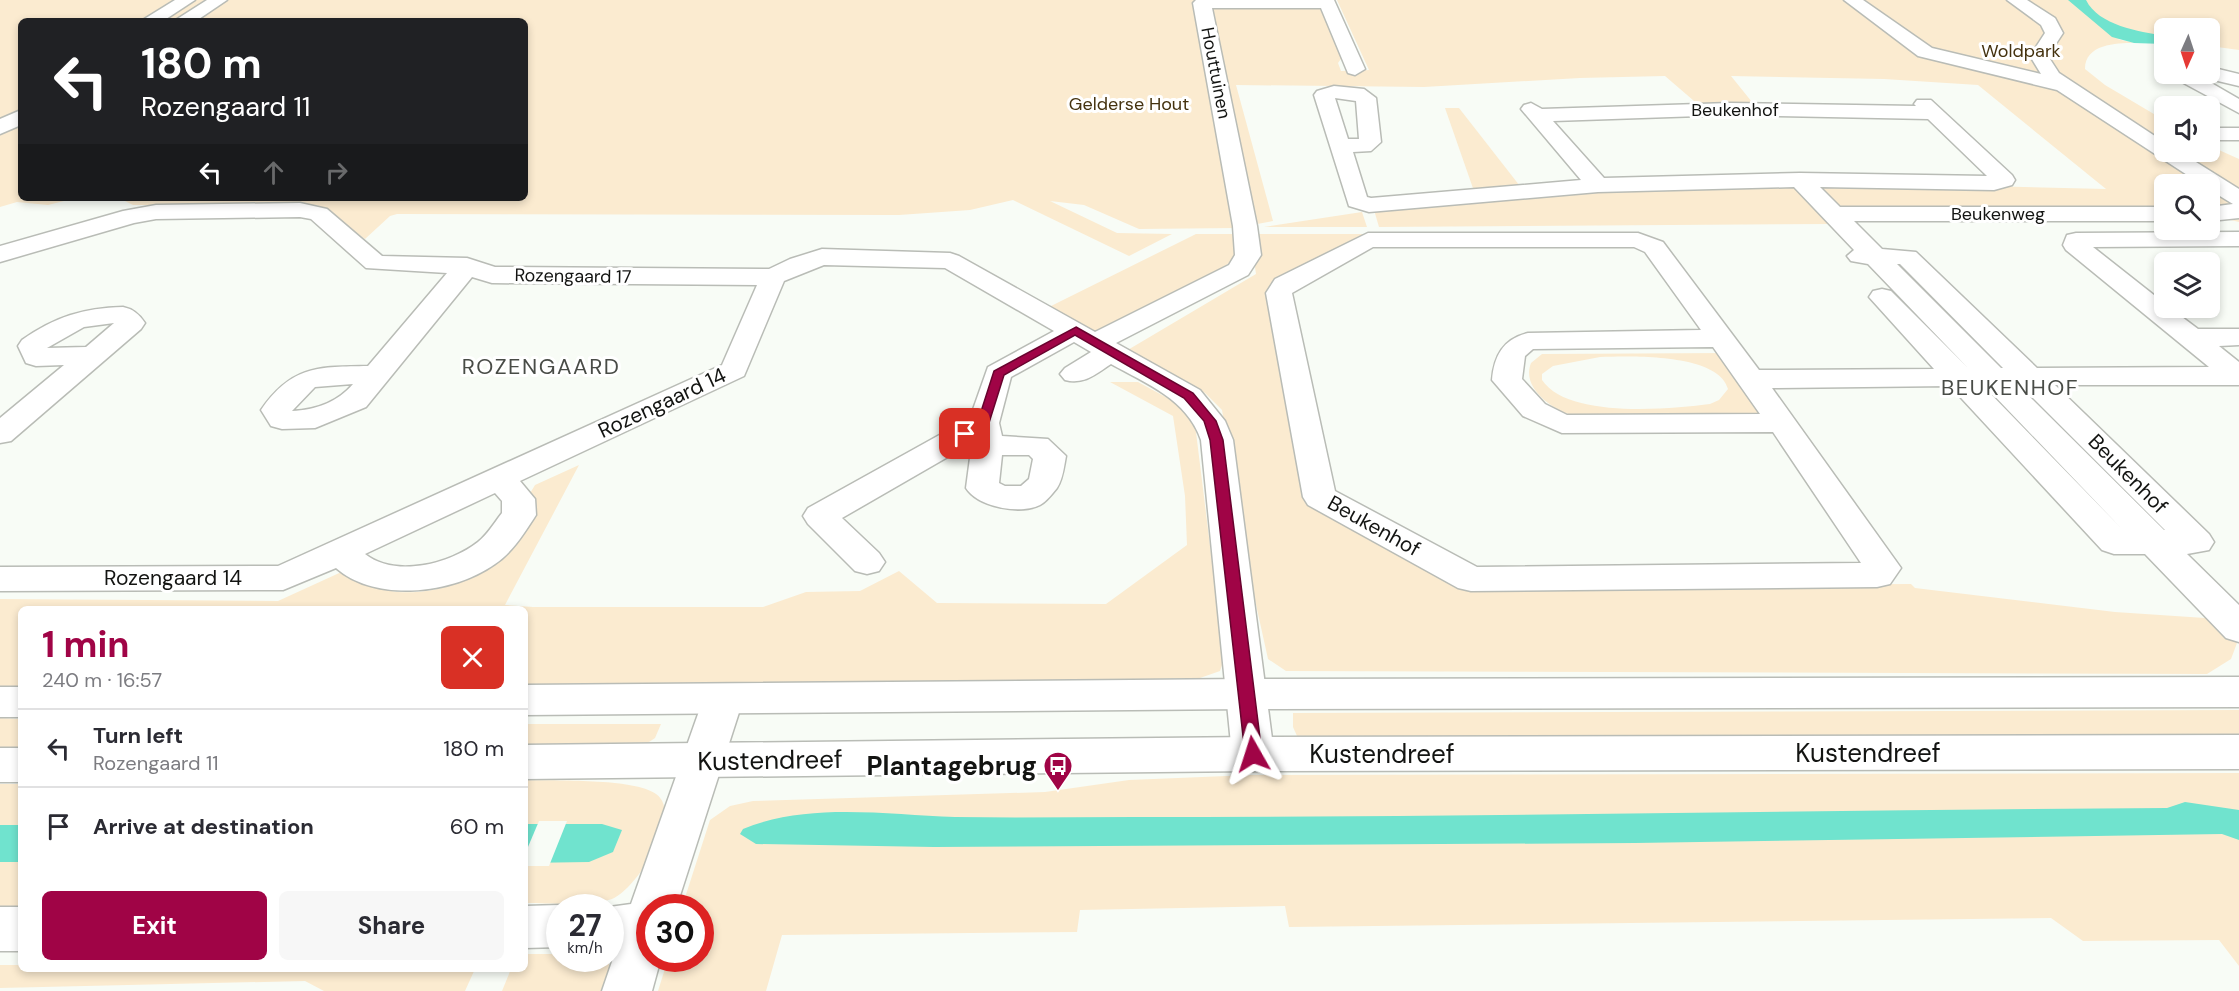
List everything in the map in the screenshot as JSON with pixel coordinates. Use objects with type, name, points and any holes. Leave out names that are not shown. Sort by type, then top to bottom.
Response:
[{"type":"street","points":[[155,18],[187,0]]},
{"type":"street","points":[[188,18],[219,0]]},
{"type":"street","points":[[1852,0],[1925,52],[2064,86]]},
{"type":"street","points":[[2015,0],[2049,22],[2054,33],[2039,56],[2052,77],[2154,144]]},
{"type":"street","name":"Houttuinen","points":[[1095,341],[1239,270],[1248,255],[1202,3],[1327,1],[1355,69]]},
{"type":"street","points":[[2220,75],[2239,80]]},
{"type":"street","points":[[2198,84],[2239,108]]},
{"type":"street","points":[[0,128],[12,107]]},
{"type":"street","name":"Beukenhof","points":[[1340,145],[1357,201],[1369,205],[1598,185],[1800,180],[1994,183],[2004,180],[1929,108],[1534,112],[1598,185]]},
{"type":"street","points":[[2139,134],[2154,135]]},
{"type":"street","points":[[2220,134],[2239,134]]},
{"type":"street","points":[[2182,162],[2239,199]]},
{"type":"street","name":"Beukenhof","points":[[1800,180],[2239,628]]},
{"type":"street","name":"Rozengaard 17","points":[[0,254],[131,216],[156,212],[300,210],[319,214],[375,263],[466,266],[492,275],[773,277]]},
{"type":"street","points":[[2220,212],[2239,211]]},
{"type":"street","name":"Beukenweg","points":[[1832,214],[2154,214]]},
{"type":"street","points":[[2238,376],[2075,245],[2076,240],[2239,239]]},
{"type":"street","name":"Beukenhof","points":[[1368,240],[1638,240],[1654,247],[1721,338],[1883,568],[1877,575],[1471,579],[1320,496],[1279,293],[1284,285],[1368,240]]},
{"type":"street","name":"Beukenhof","points":[[1844,256],[1907,256],[2030,378],[2197,542],[2114,542],[1844,256]]},
{"type":"street","points":[[773,277],[800,264],[822,257],[950,261],[1189,396],[1210,421],[1217,440],[1253,754]]},
{"type":"street","points":[[377,375],[466,266]]},
{"type":"street","name":"Rozengaard 14","points":[[0,579],[283,578],[734,370],[773,277]]},
{"type":"street","points":[[2191,338],[2239,337]]},
{"type":"street","points":[[1721,338],[1528,341],[1516,346],[1508,360],[1507,380],[1534,410],[1562,424],[1782,423]]},
{"type":"street","points":[[1075,374],[1095,341]]},
{"type":"street","points":[[867,562],[820,516],[986,434],[998,373],[1095,341]]},
{"type":"street","points":[[0,434],[92,356]]},
{"type":"street","points":[[1751,379],[2238,376]]},
{"type":"street","points":[[340,552],[357,566],[376,577],[415,577],[460,567],[492,548],[519,515],[518,499],[499,478]]},
{"type":"street","points":[[528,700],[1247,694],[2239,692]]},
{"type":"street","points":[[650,894],[702,761],[723,700]]},
{"type":"street","points":[[0,702],[18,702]]},
{"type":"street","name":"Kustendreef","points":[[528,762],[1253,754],[2239,752]]},
{"type":"street","points":[[0,765],[18,765]]},
{"type":"street","points":[[528,927],[546,926]]},
{"type":"street","points":[[0,929],[18,929]]},
{"type":"street","points":[[627,991],[636,941]]},
{"type":"green space","points":[[0,0],[1224,0],[1320,6],[1343,56],[1338,63],[1341,71],[1369,70],[1337,0],[2239,0],[2239,50],[2220,47],[2220,18],[2154,18],[2154,40],[2117,39],[2134,43],[2111,45],[2096,50],[2090,54],[2085,69],[2105,85],[2154,114],[2154,162],[2220,162],[2220,150],[2239,159],[2239,222],[2220,217],[2220,174],[2154,174],[2154,208],[1847,208],[1836,204],[1819,187],[1822,182],[2106,189],[1978,85],[1884,79],[1731,76],[1756,107],[1701,107],[1665,76],[1580,78],[1424,87],[1236,85],[1273,221],[1236,228],[1139,229],[1084,205],[1050,201],[1117,233],[1172,234],[1129,256],[1013,200],[970,210],[899,215],[397,214],[390,216],[365,239],[332,216],[308,214],[318,205],[133,205],[125,201],[528,201],[528,18],[18,18],[18,201],[64,201],[48,205],[17,202],[0,207]]},
{"type":"green space","points":[[1445,108],[1459,108],[1523,190],[1475,194]]},
{"type":"green space","points":[[1783,183],[1799,188],[1833,224],[1379,227],[1374,210],[1525,196]]},
{"type":"green space","points":[[1362,212],[1367,227],[1264,227]]},
{"type":"green space","points":[[1196,234],[1236,234],[1239,257],[1107,339],[1047,308]]},
{"type":"green space","points":[[1250,234],[1389,234],[1289,281],[1325,495],[1497,586],[1911,584],[1915,588],[2115,612],[2220,619],[2234,634],[2237,643],[2231,659],[2207,674],[1286,671],[1268,659],[1253,591],[1222,410],[1205,393],[1126,351],[1256,274]]},
{"type":"green space","points":[[1727,353],[1772,416],[1571,415],[1547,403],[1530,381],[1531,363],[1542,354]],"holes":[[[1600,357],[1651,357],[1691,363],[1721,377],[1728,389],[1719,400],[1710,404],[1671,408],[1621,408],[1574,401],[1555,392],[1542,380],[1542,374],[1553,366]]]},
{"type":"green space","points":[[1110,382],[1138,382],[1184,407],[1195,424],[1224,659],[1220,671],[1200,678],[727,688],[528,685],[528,607],[763,607],[806,592],[860,591],[899,571],[937,603],[1106,604],[1187,545],[1185,496],[1173,416]]},
{"type":"green space","points":[[579,465],[505,605],[519,606],[18,606],[18,689],[0,689],[0,599],[278,601],[348,569],[369,583],[385,590],[415,592],[431,590],[462,581],[486,566],[535,485]]},
{"type":"green space","points":[[2239,710],[2239,739],[1313,742],[1297,736],[1293,727],[1293,713]]},
{"type":"green space","points":[[0,718],[18,719],[18,751],[0,751]]},
{"type":"green space","points":[[528,724],[661,724],[655,738],[643,746],[528,749]]},
{"type":"green space","points":[[2239,773],[2239,810],[2230,810],[2239,823],[2239,966],[2219,940],[2083,941],[2051,918],[1289,927],[1285,906],[1080,910],[1077,932],[782,935],[766,991],[658,991],[664,972],[714,972],[714,894],[686,894],[710,820],[730,806],[753,801],[1045,792],[1129,780],[1251,775]]},
{"type":"green space","points":[[528,780],[630,785],[656,794],[663,804],[665,818],[654,851],[633,882],[620,894],[546,894],[546,903],[528,903],[528,842],[535,824],[528,824]]},
{"type":"green space","points":[[0,784],[18,784],[18,825],[0,825]]},
{"type":"green space","points":[[0,862],[18,862],[18,912],[0,912]]},
{"type":"green space","points":[[528,954],[546,954],[546,972],[610,972],[605,991],[502,991],[510,972],[528,972]]},
{"type":"green space","points":[[0,965],[18,965],[18,972],[474,972],[465,991],[324,991],[305,981],[0,988]]},
{"type":"shaded area","points":[[2068,0],[2086,0],[2100,16],[2120,26],[2154,34],[2154,44],[2134,43],[2112,37]]},
{"type":"shaded area","points":[[2185,802],[2239,810],[2239,840],[2222,834],[1635,843],[934,847],[756,844],[740,834],[743,829],[794,815],[848,812],[955,817],[1393,816],[2167,808]]},
{"type":"shaded area","points":[[528,824],[602,824],[622,830],[613,852],[589,862],[528,863]]},
{"type":"shaded area","points":[[0,825],[18,825],[18,862],[0,862]]},
{"type":"pier","points":[[539,821],[567,821],[549,866],[528,866],[528,847]]},
{"type":"place","name":"Plantagebrug","points":[[1058,792]]},
{"type":"district","name":"ROZENGAARD","points":[[541,366]]},
{"type":"district","name":"BEUKENHOF","points":[[2010,387]]},
{"type":"route","points":[[965,434],[984,423],[998,373],[1076,330],[1189,396],[1210,421],[1217,440],[1253,754]]},
{"type":"park label","name":"Woldpark","points":[[2021,51]]},
{"type":"park label","name":"Gelderse Hout","points":[[1129,104]]}]
